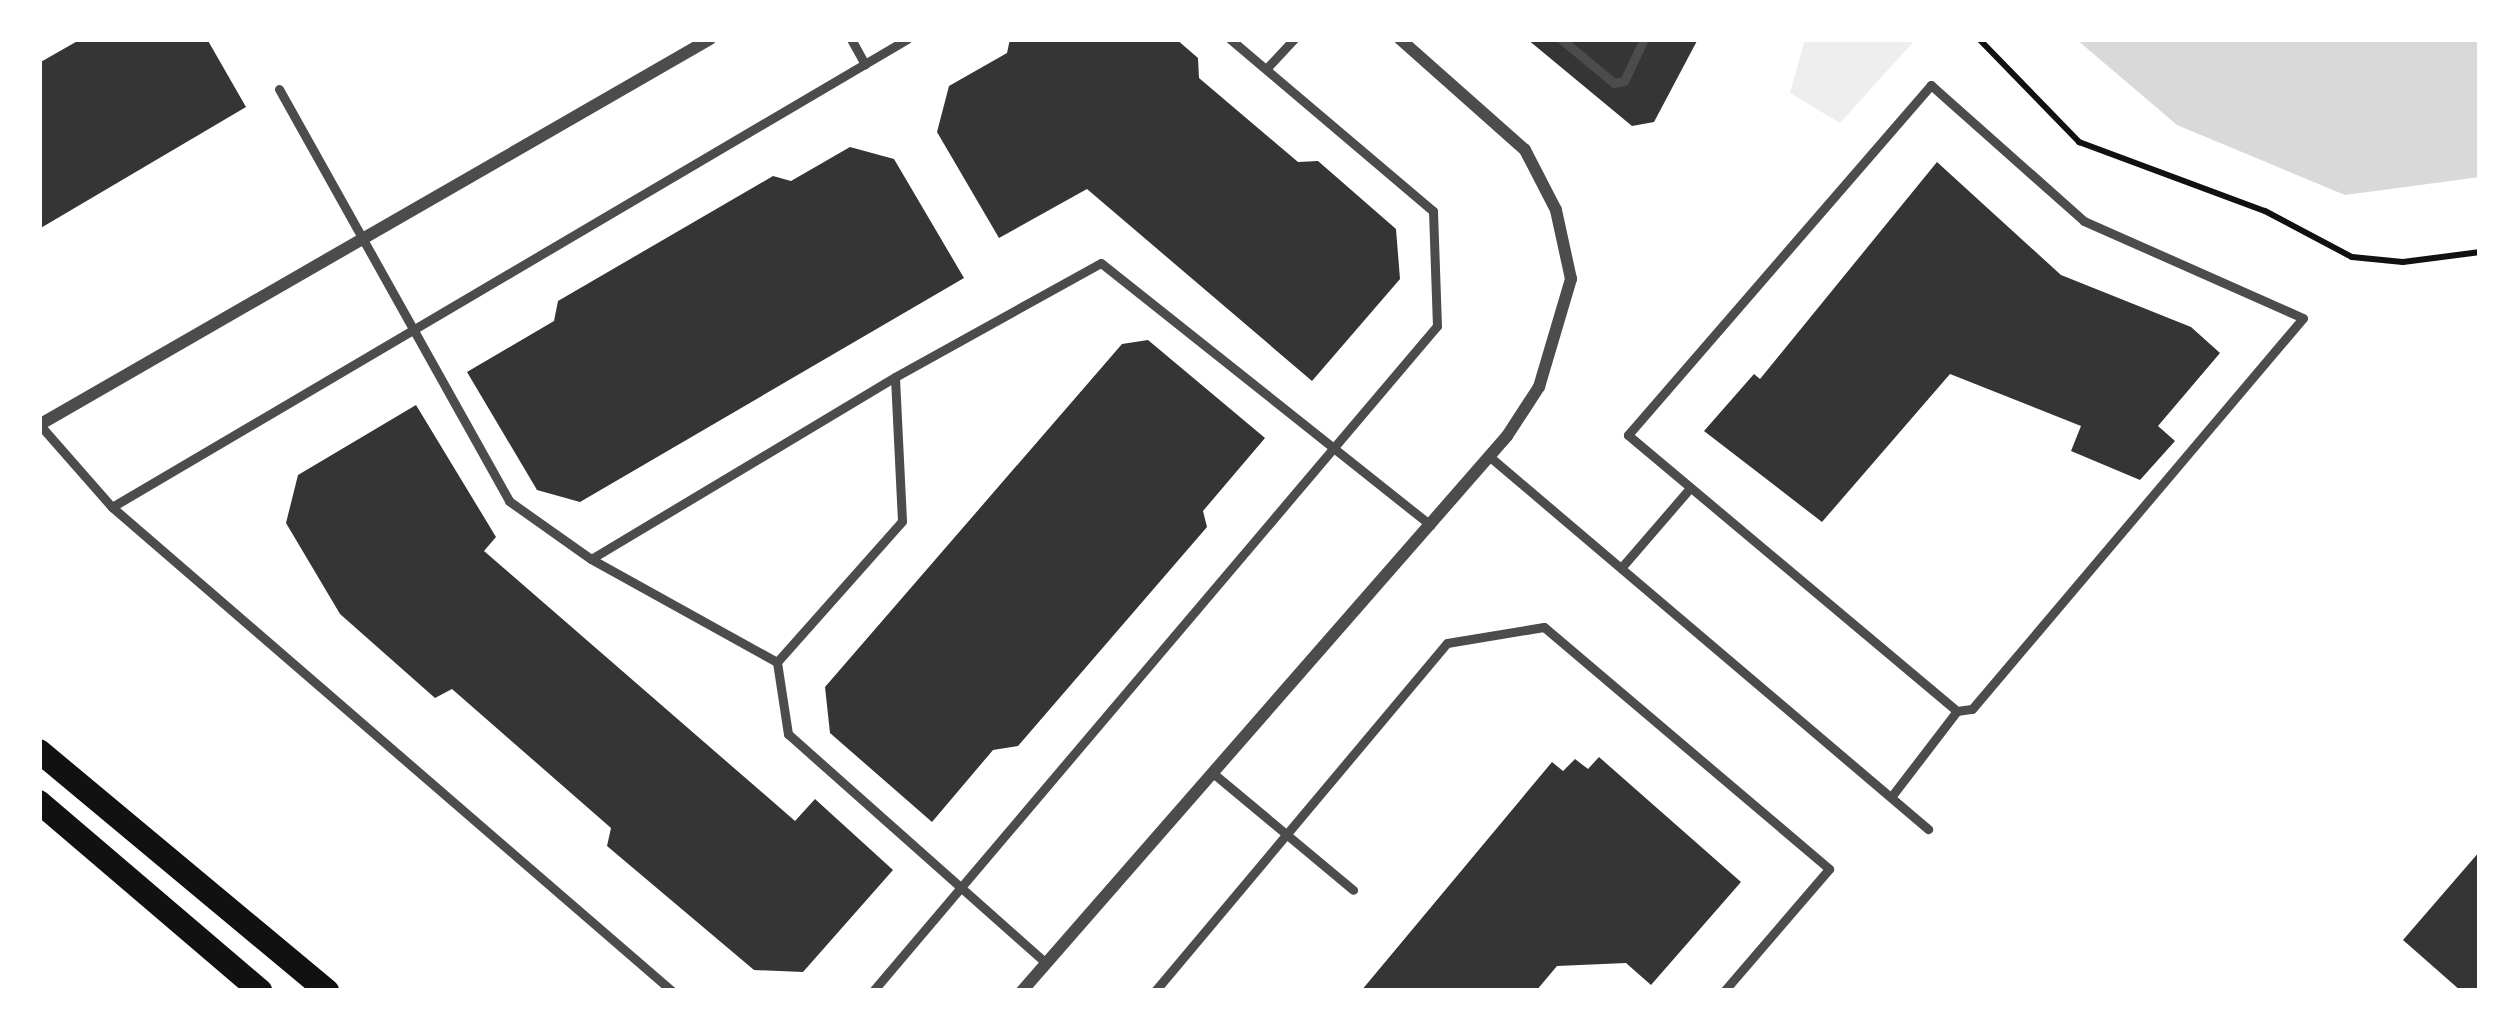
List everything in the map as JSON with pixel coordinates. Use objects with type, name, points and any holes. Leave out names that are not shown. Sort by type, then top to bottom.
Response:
[{"type":"main road","points":[[39,752],[327,991]]},
{"type":"main road","points":[[39,802],[260,991]]},
{"type":"street","points":[[39,425],[710,39]]},
{"type":"street","points":[[1022,991],[1490,457],[1550,357],[1571,279],[1567,250],[1525,150],[1400,39]]},
{"type":"lane","points":[[850,39],[865,64]]},
{"type":"lane","points":[[112,507],[907,39]]},
{"type":"lane","points":[[873,991],[1437,326],[1433,211],[1230,39]]},
{"type":"lane","points":[[1266,69],[1294,39]]},
{"type":"lane","points":[[1561,39],[1614,83],[1624,81],[1644,39]]},
{"type":"lane","points":[[1891,797],[1957,711],[1972,709],[2303,318],[2084,221],[1931,85],[1628,435],[1957,711]]},
{"type":"lane","points":[[279,89],[509,501],[591,559],[776,662]]},
{"type":"lane","points":[[591,559],[895,376],[1101,263],[1336,444],[1430,525]]},
{"type":"lane","points":[[776,662],[902,521],[895,376]]},
{"type":"lane","points":[[39,425],[112,507],[672,991]]},
{"type":"lane","points":[[1490,457],[1928,829]]},
{"type":"lane","points":[[1621,568],[1690,488]]},
{"type":"lane","points":[[1155,991],[1448,643],[1544,627],[1829,869],[1724,991]]},
{"type":"lane","points":[[776,662],[788,734],[958,890],[1046,963]]},
{"type":"lane","points":[[1214,774],[1353,890]]},
{"type":"path","points":[[1978,39],[2079,142],[2233,198],[2352,257],[2404,262],[2480,252]]},
{"type":"shaded area","points":[[1805,39],[1916,39],[1840,123],[1790,93]]},
{"type":"shaded area","points":[[2076,39],[2480,39],[2480,177],[2345,195],[2177,125]]},
{"type":"building","points":[[81,39],[207,39],[246,107],[39,229],[39,63]]},
{"type":"building","points":[[1010,39],[1176,39],[1198,58],[1199,78],[1298,162],[1318,161],[1396,229],[1400,279],[1312,381],[1087,189],[999,238],[937,132],[949,86],[1007,53]]},
{"type":"building","points":[[1527,39],[1698,39],[1654,122],[1632,126]]},
{"type":"building","points":[[850,147],[894,159],[964,278],[580,502],[537,490],[467,372],[554,321],[558,301],[773,176],[791,181]]},
{"type":"building","points":[[1937,162],[2061,275],[2191,327],[2220,353],[2158,426],[2175,441],[2140,480],[2071,451],[2081,426],[1950,374],[1822,522],[1704,431],[1754,374],[1760,379]]},
{"type":"building","points":[[1148,340],[1265,438],[1203,511],[1207,527],[1018,746],[993,750],[932,822],[830,733],[825,687],[1122,344]]},
{"type":"building","points":[[416,405],[496,537],[484,551],[795,821],[815,799],[893,870],[803,972],[754,970],[607,846],[611,828],[452,689],[435,698],[340,614],[286,523],[298,475]]},
{"type":"building","points":[[1599,757],[1741,882],[1651,985],[1626,963],[1557,966],[1536,991],[1361,991],[1552,762],[1563,771],[1575,759],[1588,769]]},
{"type":"building","points":[[2480,851],[2480,991],[2461,991],[2403,940]]}]
